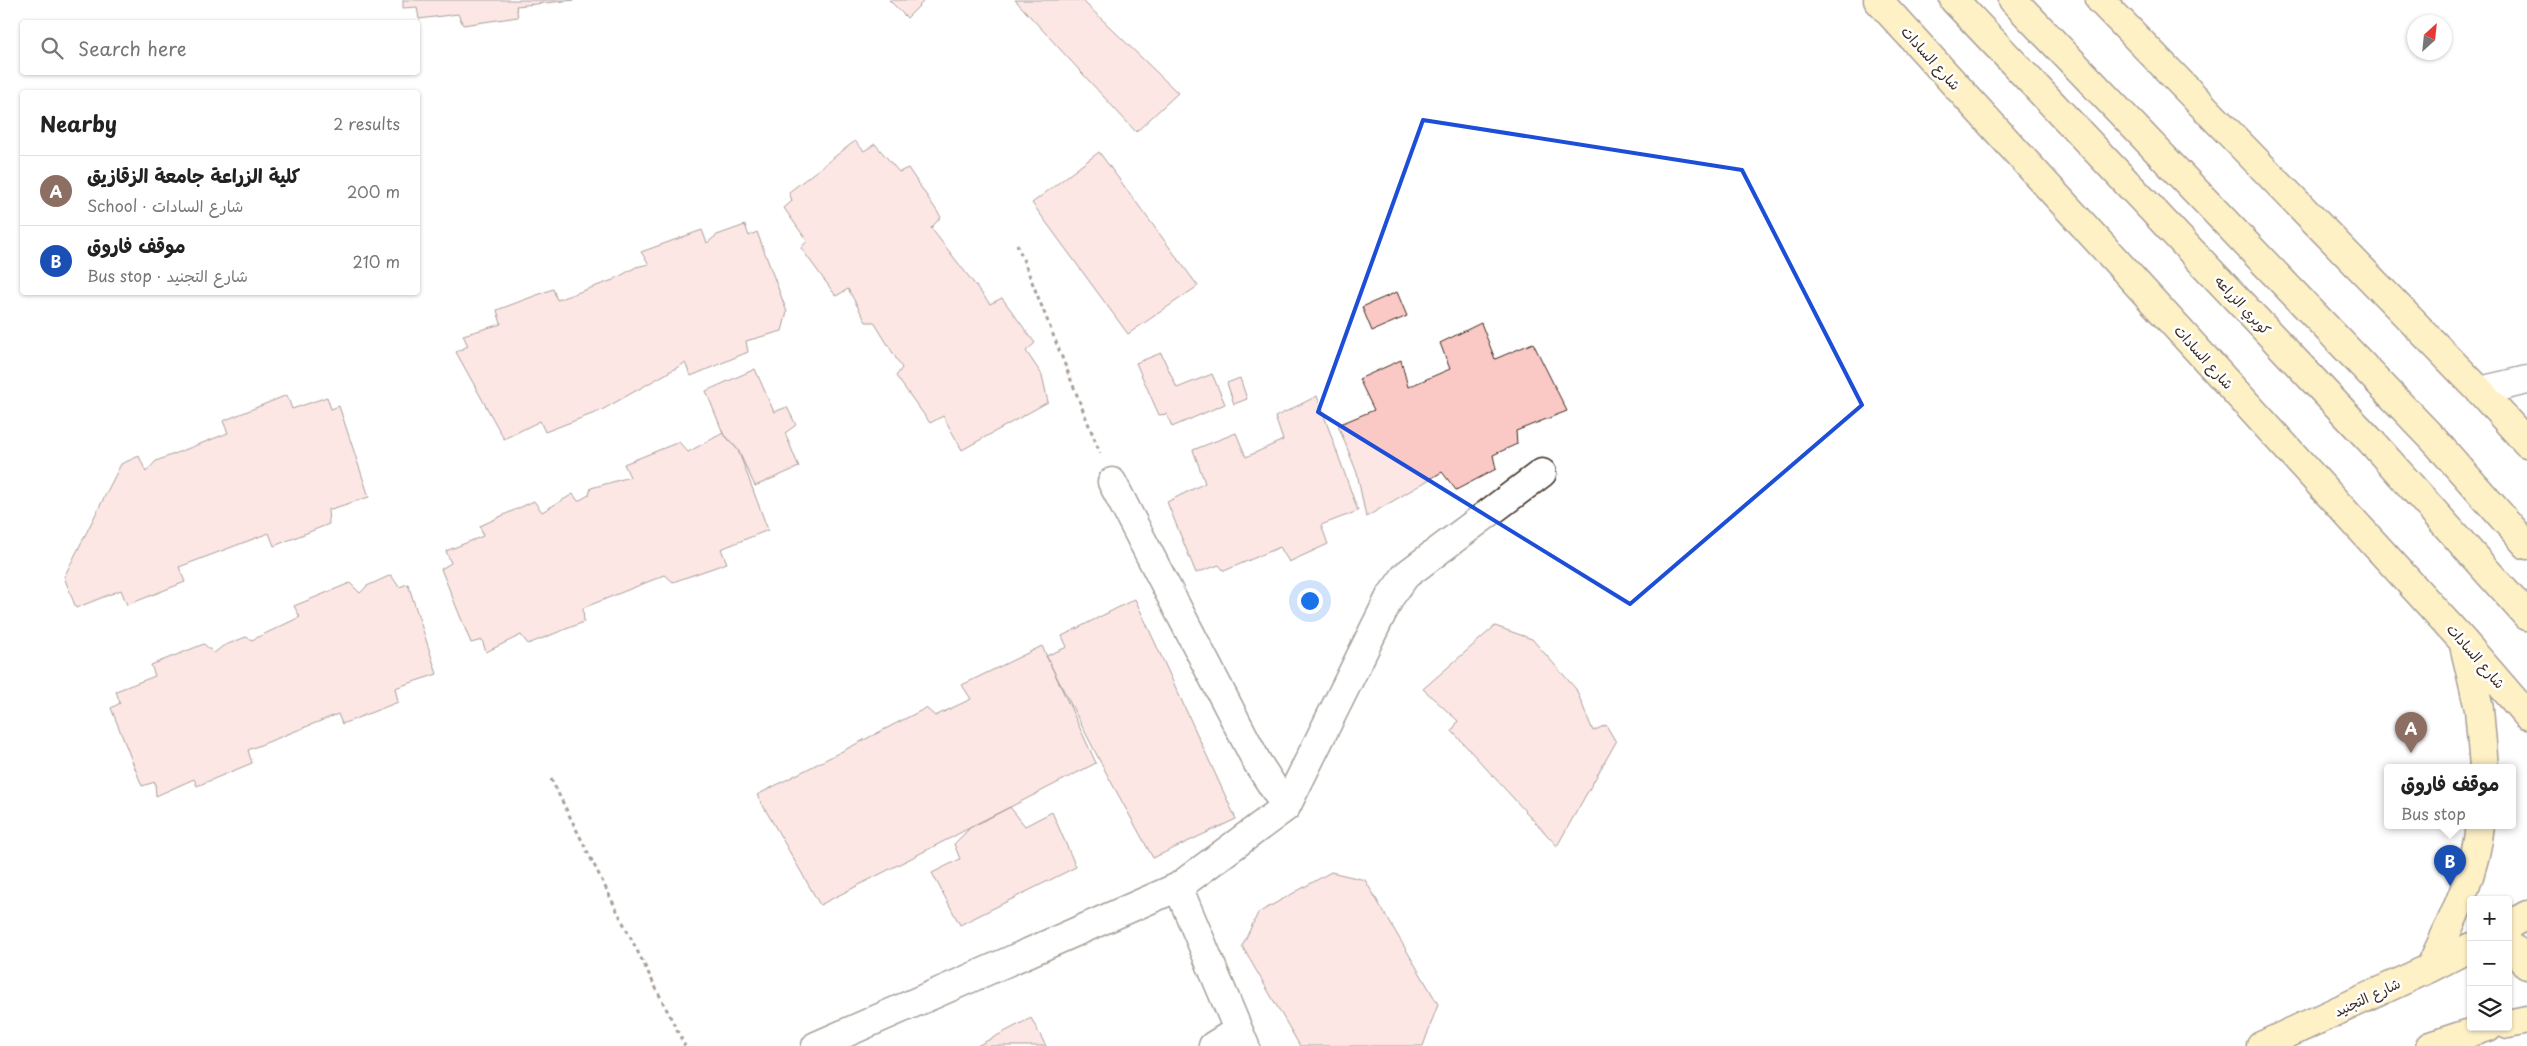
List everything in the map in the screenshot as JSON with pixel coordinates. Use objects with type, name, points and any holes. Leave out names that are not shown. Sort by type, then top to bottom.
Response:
[{"type":"highway","name":"شارع السادات","points":[[1878,0],[2463,641],[2527,715]]},
{"type":"highway","name":"كوبري الزراعه","points":[[1954,0],[2369,439],[2527,616]]},
{"type":"highway","points":[[2013,0],[2436,442],[2527,545]]},
{"type":"highway","points":[[2100,0],[2480,391],[2527,443]]},
{"type":"highway","points":[[2463,641],[2479,709],[2484,764]]},
{"type":"highway","points":[[2430,968],[2460,903],[2479,840],[2480,829]]},
{"type":"highway","points":[[2512,924],[2527,915]]},
{"type":"highway","points":[[2512,947],[2521,955],[2527,965]]},
{"type":"highway","name":"شارع التجنيد","points":[[2261,1046],[2467,949]]},
{"type":"highway","points":[[2512,1023],[2527,1020]]},
{"type":"highway","points":[[2430,1046],[2476,1031]]},
{"type":"street","points":[[2480,391],[2527,380]]},
{"type":"street","points":[[816,1046],[1178,887],[1286,807],[1390,596],[1406,575],[1542,474]]},
{"type":"street","points":[[1112,482],[1258,762],[1286,807]]},
{"type":"street","points":[[1178,887],[1241,1039],[1213,1046]]},
{"type":"path","points":[[1017,244],[1112,482]]},
{"type":"path","points":[[551,779],[684,1046]]},
{"type":"highlighted area","points":[[1423,120],[1742,170],[1862,405],[1630,604],[1318,412]]},
{"type":"building","points":[[403,0],[574,0],[516,6],[518,17],[463,25],[458,14],[419,19],[417,7],[403,8]]},
{"type":"building","points":[[889,0],[925,0],[907,18]]},
{"type":"building","points":[[1015,0],[1082,0],[1178,93],[1136,132]]},
{"type":"building","points":[[855,141],[864,151],[875,144],[899,172],[908,168],[941,217],[931,228],[990,304],[1002,298],[1035,343],[1026,351],[1042,375],[1048,402],[962,450],[943,416],[930,423],[896,376],[902,368],[874,322],[866,322],[848,289],[836,296],[801,248],[807,241],[784,208],[792,201],[789,192]]},
{"type":"building","points":[[1099,152],[1198,286],[1128,334],[1032,203]]},
{"type":"building","points":[[745,225],[749,236],[757,232],[787,312],[782,331],[746,341],[748,352],[691,376],[685,363],[600,411],[545,432],[540,421],[504,439],[456,352],[468,346],[463,335],[501,324],[497,310],[553,289],[557,300],[613,280],[636,267],[649,264],[641,252],[702,230],[707,243],[717,235]]},
{"type":"building","points":[[1397,292],[1407,316],[1372,331],[1362,307]]},
{"type":"building","points":[[1481,323],[1495,359],[1533,343],[1567,411],[1516,431],[1517,444],[1493,455],[1496,469],[1456,490],[1442,472],[1366,517],[1357,473],[1338,425],[1374,410],[1359,379],[1401,360],[1408,387],[1450,369],[1440,343]]},
{"type":"building","points":[[1161,353],[1177,388],[1212,374],[1225,404],[1172,427],[1167,414],[1159,415],[1136,363]]},
{"type":"building","points":[[755,369],[774,412],[787,407],[796,425],[785,433],[799,467],[755,486],[738,450],[723,433],[706,391]]},
{"type":"building","points":[[1240,378],[1247,399],[1234,404],[1227,383]]},
{"type":"building","points":[[287,395],[292,409],[327,397],[331,409],[339,406],[369,497],[328,510],[329,524],[274,546],[269,533],[179,567],[185,582],[127,605],[121,590],[76,608],[64,577],[121,464],[139,456],[146,472],[156,461],[228,433],[223,421]]},
{"type":"building","points":[[1317,396],[1358,511],[1321,525],[1328,544],[1289,562],[1280,547],[1224,571],[1219,565],[1196,573],[1167,502],[1205,483],[1193,450],[1236,433],[1246,457],[1283,440],[1275,417]]},
{"type":"building","points":[[723,433],[738,450],[768,530],[721,549],[727,563],[673,582],[665,575],[583,608],[584,622],[528,644],[521,635],[486,652],[482,640],[471,643],[441,569],[451,563],[446,551],[483,536],[480,526],[534,501],[542,512],[573,494],[578,501],[589,495],[591,488],[630,477],[624,464],[679,442],[688,452]]},
{"type":"building","points":[[391,575],[399,587],[408,584],[437,674],[395,688],[398,702],[342,724],[338,714],[248,750],[252,763],[197,786],[194,779],[156,796],[155,782],[142,786],[111,708],[120,703],[116,691],[155,676],[151,665],[204,644],[214,653],[223,646],[246,637],[252,640],[300,617],[294,606],[350,583],[360,593],[367,586]]},
{"type":"building","points":[[1135,599],[1236,819],[1153,858],[1103,767],[1046,656],[1067,647],[1062,636]]},
{"type":"building","points":[[1495,626],[1532,639],[1576,689],[1593,731],[1606,725],[1616,742],[1557,846],[1452,731],[1458,721],[1423,689]]},
{"type":"building","points":[[1042,646],[1096,763],[820,905],[757,795],[926,708],[935,716],[971,699],[962,685]]},
{"type":"building","points":[[1010,807],[1025,826],[1052,812],[1076,867],[960,925],[932,873],[960,859],[954,844],[972,826]]},
{"type":"building","points":[[1331,872],[1365,880],[1438,1004],[1423,1046],[1300,1046],[1242,946],[1258,913]]},
{"type":"building","points":[[1031,1018],[1046,1046],[977,1046]]},
{"type":"place","name":"كلية الزراعة جامعة الزقازيق","points":[[2411,753]]},
{"type":"place","name":"موقف فاروق","points":[[2450,886]]}]
